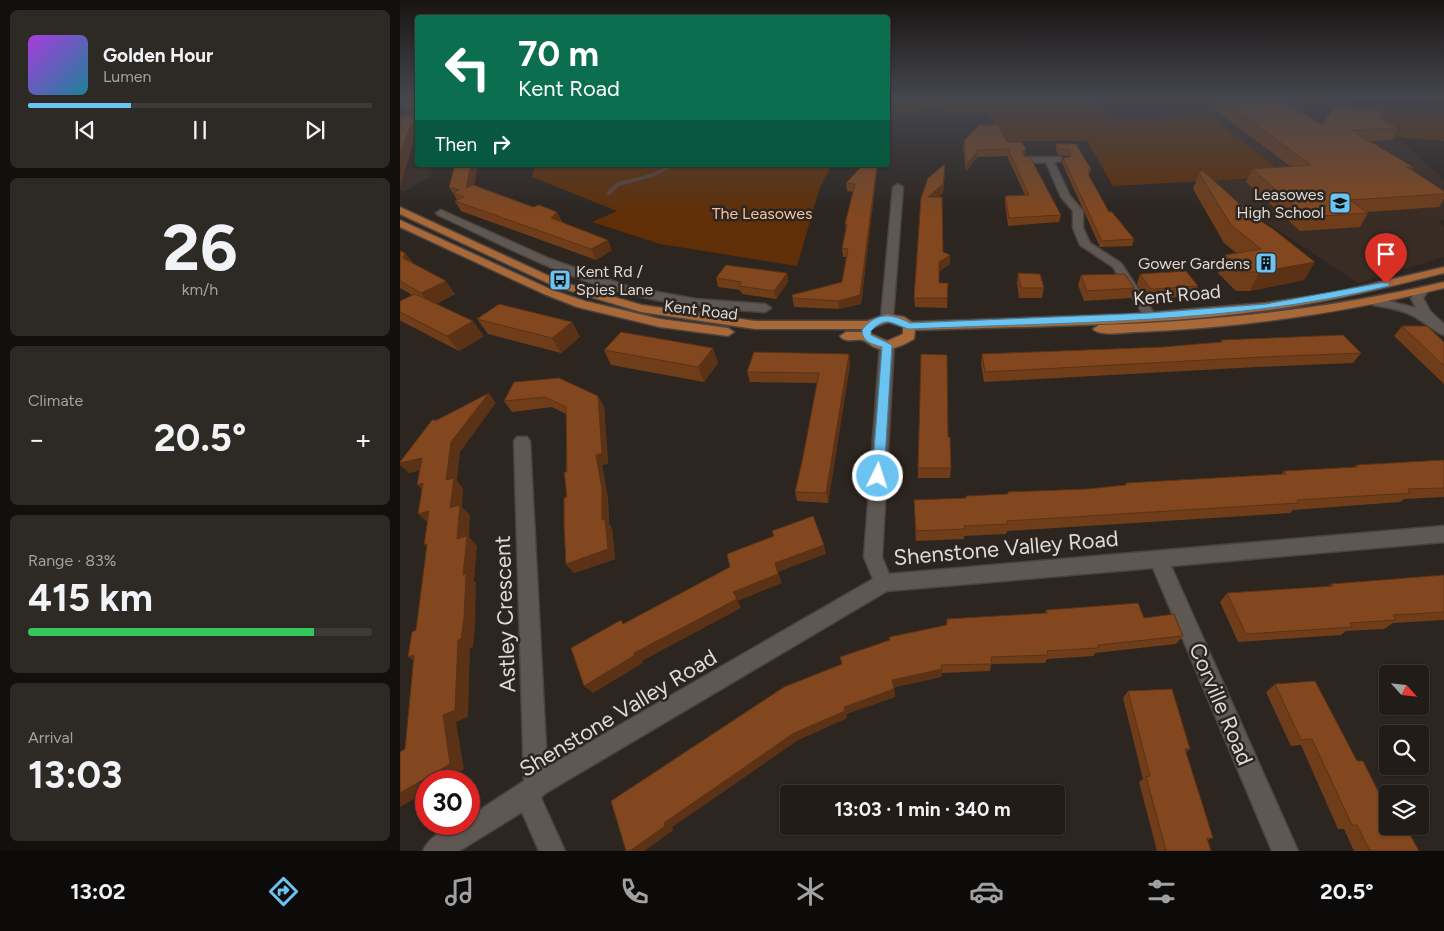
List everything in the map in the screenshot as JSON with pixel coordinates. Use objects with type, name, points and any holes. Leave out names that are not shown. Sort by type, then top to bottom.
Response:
[{"type":"main road","name":"Kent Road","points":[[400,210],[558,284],[641,308],[756,324],[868,330]]},
{"type":"main road","name":"Kent Road","points":[[400,223],[548,292],[616,314],[660,323],[754,335],[868,330],[886,318],[900,320],[909,331]]},
{"type":"main road","name":"Kent Road","points":[[868,330],[878,344],[887,345],[896,344],[909,331],[1266,307],[1310,300],[1444,270]]},
{"type":"main road","name":"Kent Road","points":[[909,331],[1151,327],[1253,320],[1377,302],[1444,285]]},
{"type":"street","points":[[1028,160],[1065,159]]},
{"type":"street","points":[[1049,160],[1066,196],[1078,211],[1078,228],[1085,245],[1117,265],[1150,316]]},
{"type":"street","points":[[886,318],[898,186]]},
{"type":"street","name":"Kent Road","points":[[441,213],[571,271],[655,296],[720,306],[765,308]]},
{"type":"street","points":[[1422,291],[1417,298],[1432,321]]},
{"type":"street","name":"Kent Road","points":[[641,308],[655,296]]},
{"type":"street","points":[[1377,302],[1411,310],[1444,330]]},
{"type":"street","points":[[884,583],[873,557],[887,345]]},
{"type":"street","name":"Astley Crescent","points":[[522,441],[532,790]]},
{"type":"street","name":"Shenstone Valley Road","points":[[436,851],[532,790],[884,583],[1444,534]]},
{"type":"street","name":"Corville Road","points":[[1158,558],[1284,851]]},
{"type":"street","points":[[532,790],[552,851]]},
{"type":"shaded area","name":"Leasowes High School","points":[[1125,137],[1395,137],[1444,180],[1444,220],[1438,222],[1444,227],[1444,257],[1358,283],[1203,181],[1113,186]]},
{"type":"shaded area","points":[[434,167],[430,177],[403,192],[400,191],[400,170]]},
{"type":"green space","points":[[1000,137],[1236,137],[1288,176],[1113,186],[1087,141],[1002,141]]},
{"type":"green space","points":[[1396,137],[1444,137],[1444,141]]},
{"type":"green space","name":"The Leasowes","points":[[534,167],[831,167],[820,187],[797,266],[660,244],[592,222],[617,211],[532,177]]},
{"type":"building","points":[[400,137],[406,137],[406,137],[400,156]]},
{"type":"building","points":[[968,137],[1004,137],[1007,142],[1022,142],[1026,149],[1023,151],[1024,156],[1030,157],[1061,215],[1009,218],[1005,196],[1029,195],[1008,149],[978,150],[967,164],[964,141]]},
{"type":"building","points":[[1272,137],[1362,137],[1413,167],[1407,167],[1444,191],[1444,194],[1350,200],[1368,213],[1307,217],[1252,169],[1311,165]]},
{"type":"building","points":[[1056,144],[1076,144],[1091,169],[1088,169],[1090,174],[1088,174],[1109,212],[1112,212],[1134,239],[1102,241],[1063,158],[1070,157],[1070,150],[1059,149]]},
{"type":"building","points":[[945,164],[943,184],[928,197],[942,197],[943,252],[950,255],[939,262],[939,283],[948,283],[947,298],[914,298],[921,198],[928,178]]},
{"type":"building","points":[[454,167],[471,167],[466,188],[473,185],[533,207],[539,205],[557,212],[551,218],[608,240],[591,249],[455,201],[464,197],[453,193],[459,190],[449,187]]},
{"type":"building","points":[[861,167],[877,167],[860,295],[838,301],[793,298],[792,295],[842,282],[848,249],[842,248],[847,224],[845,224],[855,184],[846,183]]},
{"type":"building","points":[[1202,170],[1253,216],[1315,262],[1259,272],[1244,272],[1225,255],[1261,249],[1231,225],[1199,173]]},
{"type":"building","points":[[400,251],[405,253],[403,258],[446,281],[421,293],[400,281]]},
{"type":"building","points":[[726,265],[787,273],[774,291],[739,286],[742,282],[716,278]]},
{"type":"building","points":[[1186,271],[1198,286],[1153,289],[1150,288],[1140,274]]},
{"type":"building","points":[[1018,273],[1040,274],[1044,288],[1021,288]]},
{"type":"building","points":[[1125,274],[1134,288],[1087,291],[1081,275]]},
{"type":"building","points":[[415,294],[473,321],[447,336],[400,312],[400,301]]},
{"type":"building","points":[[499,304],[572,322],[552,338],[477,319]]},
{"type":"building","points":[[1402,326],[1427,326],[1444,342],[1444,366]]},
{"type":"building","points":[[621,332],[713,348],[698,367],[604,350]]},
{"type":"building","points":[[1343,335],[1361,353],[985,372],[982,354],[1163,347],[1222,342],[1221,340]]},
{"type":"building","points":[[754,352],[849,354],[826,493],[795,492],[819,373],[747,372]]},
{"type":"building","points":[[921,354],[947,355],[948,437],[950,437],[951,468],[918,468]]},
{"type":"building","points":[[559,378],[598,396],[602,453],[596,455],[602,489],[602,520],[605,519],[608,549],[566,564],[564,498],[567,497],[564,472],[567,472],[566,407],[545,397],[504,401],[514,382]]},
{"type":"building","points":[[489,393],[451,442],[446,480],[454,478],[450,508],[460,505],[457,539],[467,536],[463,575],[466,574],[464,618],[461,639],[458,640],[455,710],[443,715],[450,764],[440,770],[415,770],[415,784],[400,793],[400,752],[405,749],[414,655],[408,657],[412,632],[416,630],[427,544],[424,545],[429,511],[418,514],[423,483],[417,485],[422,458],[400,462],[432,420],[437,420]]},
{"type":"building","points":[[1444,460],[1444,488],[1408,489],[1410,493],[1297,500],[1298,503],[1007,521],[1008,524],[964,526],[965,529],[916,531],[914,500],[966,498],[966,496],[1008,494],[1008,492],[1087,489],[1126,485],[1126,483],[1286,474],[1284,471]]},
{"type":"building","points":[[813,516],[824,545],[775,563],[778,574],[733,592],[737,599],[634,653],[635,655],[584,686],[571,648],[621,620],[623,624],[730,567],[727,554],[774,536],[772,531]]},
{"type":"building","points":[[1444,575],[1444,612],[1393,615],[1396,620],[1350,623],[1352,627],[1246,634],[1227,593],[1333,586],[1331,584]]},
{"type":"building","points":[[1138,603],[1144,618],[1174,614],[1183,636],[1098,645],[1098,648],[1047,651],[1048,655],[991,657],[992,664],[941,665],[942,669],[892,680],[894,689],[844,707],[845,711],[794,733],[664,823],[665,826],[630,851],[626,851],[611,801],[784,687],[842,664],[840,657],[890,640],[889,637],[947,625],[947,619],[1047,613],[1046,610]]},
{"type":"building","points":[[1315,681],[1357,761],[1363,761],[1379,793],[1379,835],[1410,835],[1419,851],[1370,851],[1357,825],[1352,825],[1312,739],[1301,740],[1275,684]]},
{"type":"building","points":[[1172,689],[1190,749],[1185,749],[1213,838],[1207,838],[1211,851],[1163,851],[1166,850],[1146,777],[1150,776],[1128,691]]},
{"type":"waterway","points":[[629,181],[653,175],[669,167]]},
{"type":"waterway","points":[[609,193],[618,184],[629,181]]},
{"type":"place","name":"Leasowes High School","points":[[1340,203]]},
{"type":"place","name":"Gower Gardens","points":[[1266,263]]},
{"type":"place","name":"Kent Rd / Spies Lane","points":[[560,280]]},
{"type":"route","points":[[878,476],[887,345],[878,344],[867,336],[866,330],[876,320],[894,318],[909,326],[1082,321],[1266,307],[1386,284]]}]
